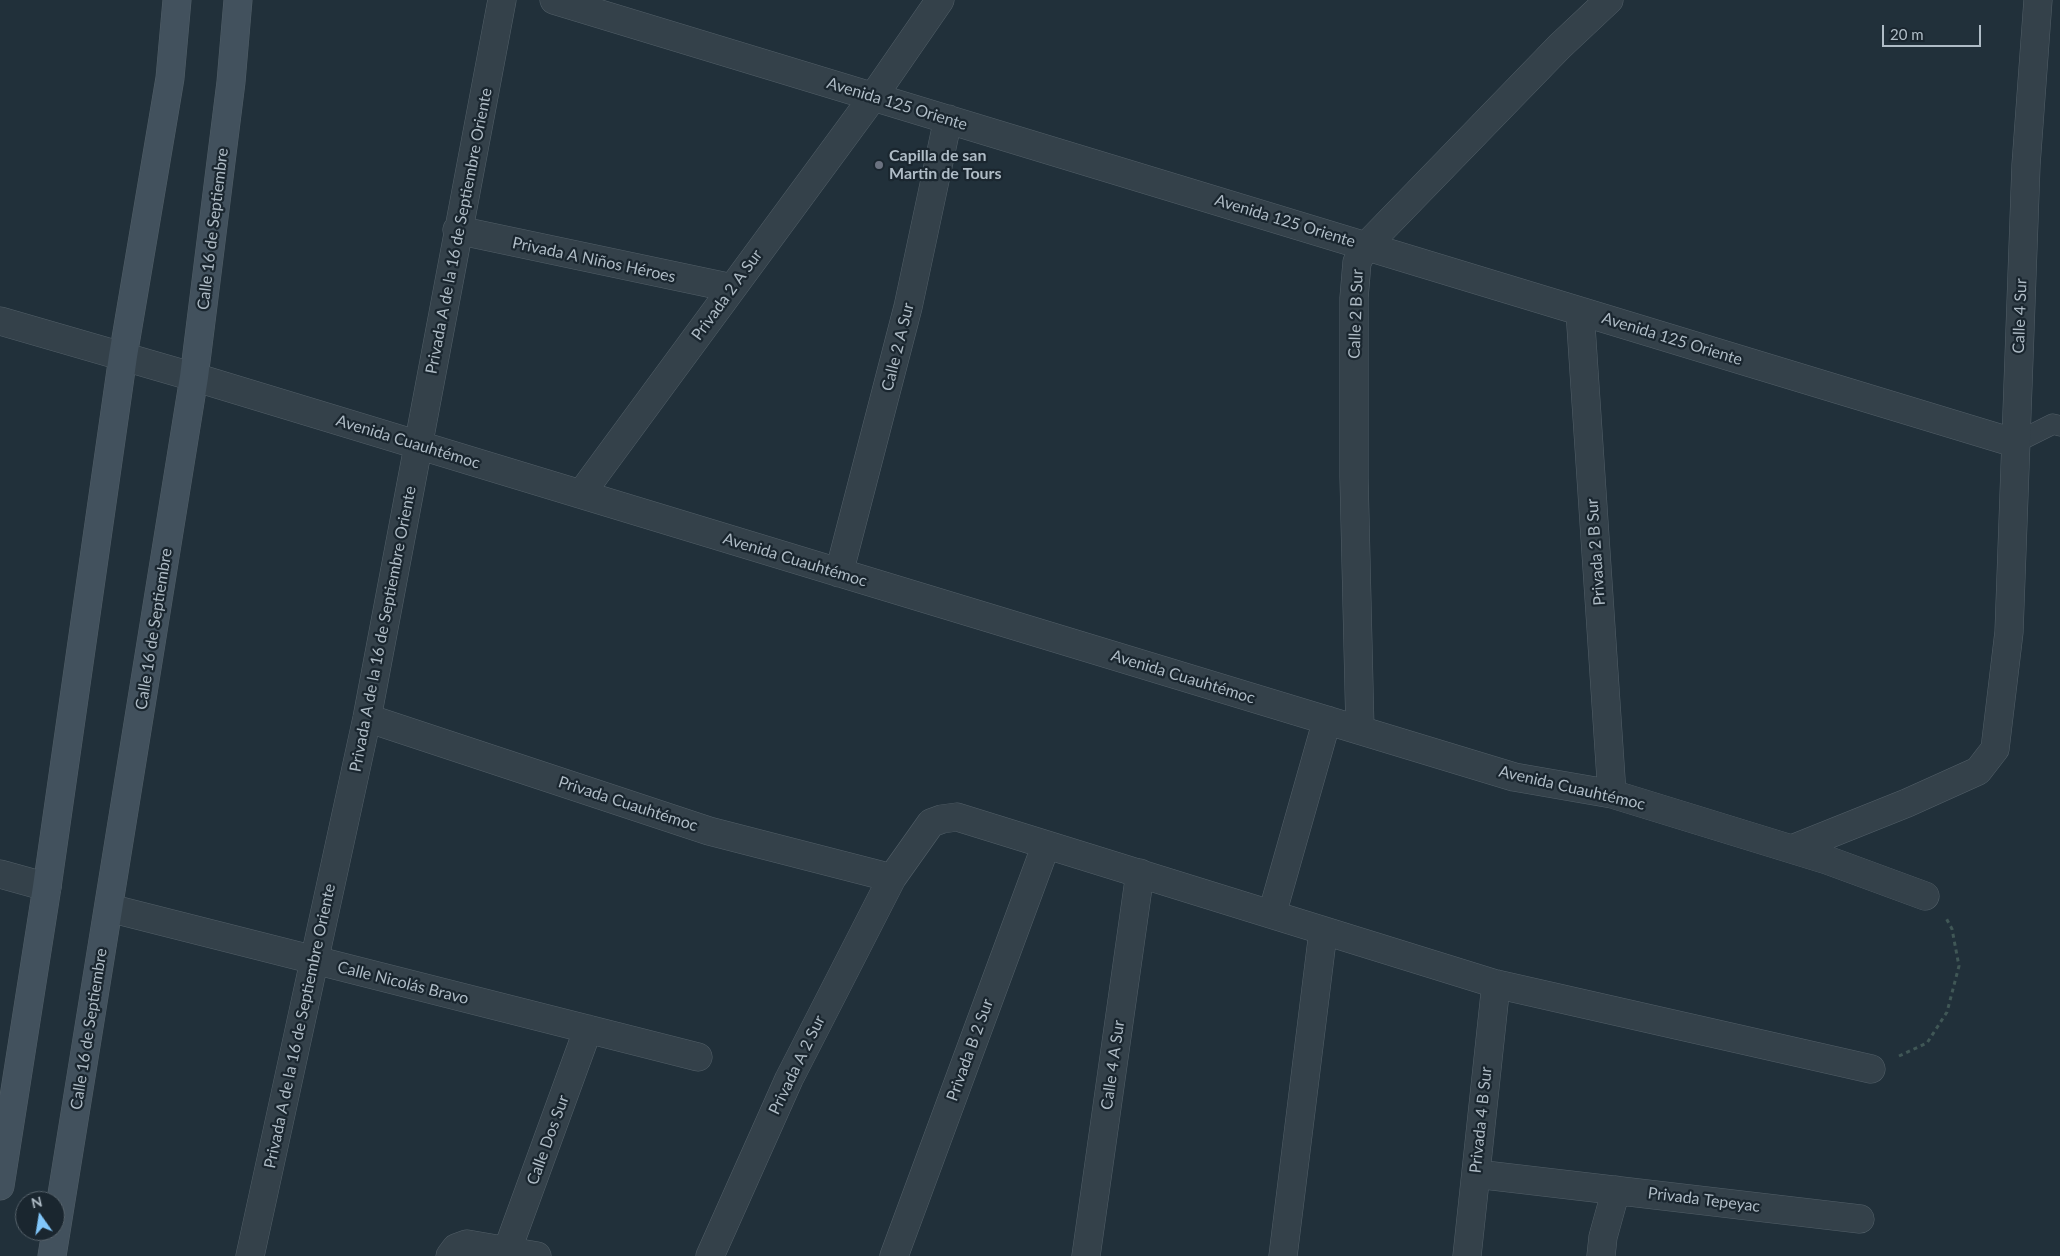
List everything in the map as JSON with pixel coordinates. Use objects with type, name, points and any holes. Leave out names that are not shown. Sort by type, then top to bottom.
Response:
[{"type":"main road","points":[[0,1186],[47,887],[122,356],[170,78],[177,0]]},
{"type":"main road","name":"Calle 16 de Septiembre","points":[[52,1256],[194,377],[231,82],[238,0]]},
{"type":"street","name":"Privada A de la 16 de Septiembre Oriente","points":[[250,1256],[367,718],[419,446],[457,230],[502,0]]},
{"type":"street","name":"Avenida 125 Oriente","points":[[554,0],[2015,443]]},
{"type":"street","points":[[873,97],[940,0]]},
{"type":"street","name":"Calle 2 B Sur","points":[[1360,730],[1354,477],[1354,298],[1357,262],[1366,246],[1560,46],[1608,0]]},
{"type":"street","name":"Calle 4 Sur","points":[[1792,849],[1907,804],[1978,772],[1995,749],[2009,632],[2026,165],[2038,0]]},
{"type":"street","name":"Privada 2 A Sur","points":[[580,494],[873,97]]},
{"type":"street","name":"Calle 2 A Sur","points":[[839,573],[908,307],[948,119]]},
{"type":"street","name":"Privada A Niños Héroes","points":[[457,230],[732,288]]},
{"type":"street","name":"Privada 2 B Sur","points":[[1580,311],[1612,794]]},
{"type":"street","name":"Avenida Cuauhtémoc","points":[[0,321],[194,377],[1514,777],[1612,794],[1792,849],[1924,896]]},
{"type":"street","name":"Privada Cuauhtémoc","points":[[367,718],[709,831],[892,878]]},
{"type":"street","points":[[1272,914],[1327,720]]},
{"type":"street","points":[[892,878],[931,823],[957,817],[1272,914],[1323,932],[1496,984],[1871,1069]]},
{"type":"street","name":"Privada B 2 Sur","points":[[894,1256],[1046,845]]},
{"type":"street","name":"Calle 4 A Sur","points":[[1086,1256],[1140,873]]},
{"type":"street","points":[[0,874],[47,887]]},
{"type":"street","name":"Privada A 2 Sur","points":[[710,1256],[788,1079],[892,878]]},
{"type":"street","name":"Calle Nicolás Bravo","points":[[109,908],[698,1057]]},
{"type":"street","points":[[1283,1256],[1323,932]]},
{"type":"street","name":"Privada 4 B Sur","points":[[1467,1256],[1496,984]]},
{"type":"street","name":"Calle Dos Sur","points":[[507,1251],[588,1029]]},
{"type":"street","name":"Privada Tepeyac","points":[[1476,1174],[1860,1219]]},
{"type":"street","points":[[1601,1256],[1603,1237],[1616,1190]]},
{"type":"street","points":[[453,1252],[467,1244],[538,1256]]},
{"type":"lane","points":[[2015,443],[2053,424],[2060,426]]},
{"type":"path","points":[[1871,1069],[1927,1043],[1947,1012],[1959,966],[1952,929],[1942,910],[1924,896]]},
{"type":"place","name":"Capilla de san Martin de Tours","points":[[879,165]]}]
